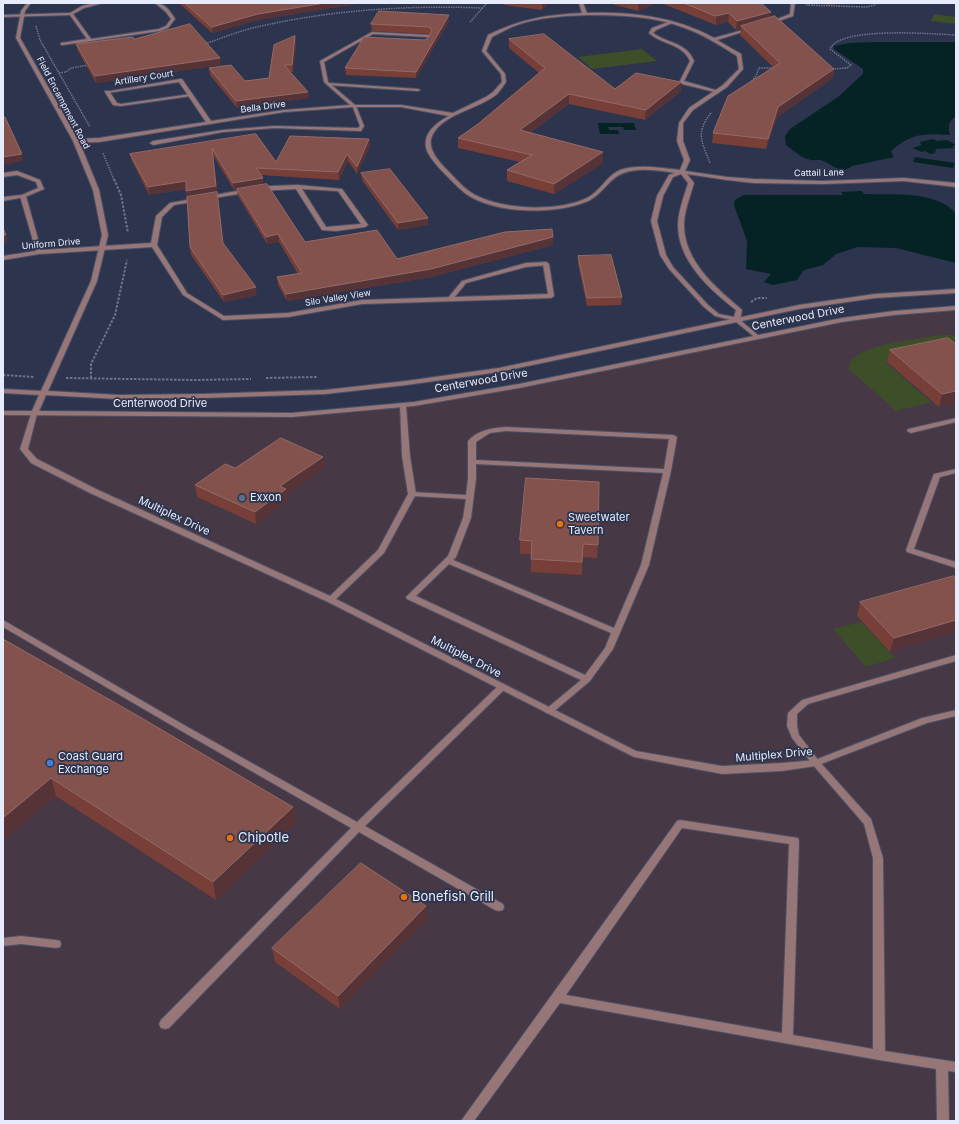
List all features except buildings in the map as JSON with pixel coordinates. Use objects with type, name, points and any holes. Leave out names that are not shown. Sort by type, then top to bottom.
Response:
[{"type":"street","name":"Field Encampment Road","points":[[29,3],[23,11],[18,38],[76,141],[96,190],[105,234],[94,281],[34,414]]},
{"type":"street","points":[[3,16],[71,14],[83,7],[101,3]]},
{"type":"street","points":[[62,44],[151,32],[167,27],[173,19],[168,11],[157,3]]},
{"type":"street","points":[[581,3],[584,14]]},
{"type":"street","points":[[767,24],[792,15],[793,3]]},
{"type":"street","points":[[71,14],[90,40]]},
{"type":"street","points":[[453,115],[495,93],[504,82],[503,74],[484,51],[490,36],[509,25],[540,18],[584,14],[624,16],[671,22],[680,24],[714,39],[738,55],[741,69],[725,86],[691,109],[681,123],[680,141],[687,160],[682,172],[671,176],[660,196],[654,221],[663,255],[671,268],[706,306],[717,315],[737,320],[757,337]]},
{"type":"street","points":[[671,22],[654,29],[651,33],[680,47],[690,54],[692,61],[682,81],[684,83],[717,92]]},
{"type":"street","points":[[714,39],[752,28]]},
{"type":"street","points":[[153,143],[223,131],[274,127],[360,130],[362,126],[354,106],[326,82],[322,61],[372,33],[428,38]]},
{"type":"street","points":[[359,40],[366,41]]},
{"type":"street","name":"Artillery Court","points":[[191,95],[121,105],[115,104],[107,92],[180,80],[191,95],[209,122]]},
{"type":"street","points":[[329,84],[418,90]]},
{"type":"street","name":"Bella Drive","points":[[76,141],[99,140],[284,111],[354,106],[401,106],[453,115]]},
{"type":"street","name":"Cattail Lane","points":[[453,115],[436,128],[430,135],[428,143],[432,156],[461,187],[473,196],[495,205],[515,208],[534,208],[575,204],[591,198],[610,178],[618,173],[630,169],[682,172],[758,181],[823,182],[896,179],[929,181],[956,185]]},
{"type":"street","points":[[217,121],[223,131]]},
{"type":"street","points":[[682,172],[691,184],[680,227],[685,248],[700,272],[724,298],[739,310],[737,320]]},
{"type":"street","points":[[3,175],[17,173],[38,181],[41,189],[23,196],[3,199]]},
{"type":"street","points":[[101,249],[154,245],[159,216],[172,204],[278,186],[298,187],[340,190],[365,225],[324,229],[298,187]]},
{"type":"street","points":[[23,196],[39,252]]},
{"type":"street","name":"Silo Valley View","points":[[154,245],[185,294],[224,318],[288,315],[362,302],[551,296],[546,264],[526,265],[464,282],[451,298]]},
{"type":"street","name":"Uniform Drive","points":[[3,258],[39,252],[101,249]]},
{"type":"street","name":"Centerwood Drive","points":[[3,391],[119,397],[325,392],[406,383],[499,370],[799,308],[875,296],[956,291]]},
{"type":"street","name":"Centerwood Drive","points":[[3,414],[292,415],[403,405],[519,386],[842,320],[894,313],[956,308]]},
{"type":"street","points":[[331,600],[381,551],[412,494],[406,456],[403,405]]},
{"type":"street","name":"Multiplex Drive","points":[[34,414],[24,449],[34,461],[93,491],[331,600],[634,754],[722,770],[782,767],[816,763],[925,720],[956,713]]},
{"type":"street","points":[[911,430],[956,420]]},
{"type":"street","points":[[549,711],[586,679],[609,649],[645,565],[667,471],[673,437],[506,429],[493,430],[480,434],[472,441],[470,497],[467,518],[452,557],[410,597],[586,679]]},
{"type":"street","points":[[472,462],[667,471]]},
{"type":"street","points":[[956,471],[937,476],[910,550],[956,565]]},
{"type":"street","points":[[412,494],[470,497]]},
{"type":"street","points":[[448,560],[616,632]]},
{"type":"street","points":[[3,623],[181,727],[499,907]]},
{"type":"street","points":[[879,1055],[878,858],[868,822],[816,763],[795,736],[792,726],[793,713],[805,702],[956,658]]},
{"type":"street","points":[[165,1024],[358,827],[502,687]]},
{"type":"street","points":[[466,1121],[557,998],[680,824],[794,841],[787,1038]]},
{"type":"street","points":[[3,942],[22,940],[56,944]]},
{"type":"street","points":[[557,998],[879,1055],[956,1067]]},
{"type":"street","points":[[942,1065],[943,1121]]},
{"type":"path","points":[[470,22],[487,3]]},
{"type":"path","points":[[793,3],[851,8],[866,7],[875,5],[876,3]]},
{"type":"path","points":[[203,46],[208,42],[256,27],[336,13],[440,6],[482,8]]},
{"type":"path","points":[[37,24],[37,34],[91,129]]},
{"type":"path","points":[[827,68],[847,68],[851,65],[830,49],[832,44],[837,41],[854,35],[956,35]]},
{"type":"path","points":[[59,73],[66,72],[71,68],[91,64]]},
{"type":"path","points":[[749,84],[756,76],[759,68],[779,68]]},
{"type":"path","points":[[705,175],[711,167],[701,139],[700,129],[705,119],[713,111]]},
{"type":"path","points":[[102,151],[121,195],[129,235]]},
{"type":"path","points":[[128,258],[115,315],[91,364],[91,378],[194,380],[256,379]]},
{"type":"path","points":[[739,310],[757,298],[770,298]]},
{"type":"path","points":[[3,375],[39,377]]},
{"type":"path","points":[[264,378],[324,377]]},
{"type":"shaded area","points":[[956,42],[956,116],[949,124],[950,135],[925,134],[918,136],[905,141],[891,151],[894,157],[852,166],[844,170],[822,160],[804,158],[786,145],[785,136],[790,129],[838,97],[863,74],[863,69],[834,49],[834,46],[850,43]]},
{"type":"shaded area","points":[[598,123],[634,123],[636,130],[624,130],[623,127],[608,127],[609,130],[618,130],[619,134],[600,134]]},
{"type":"shaded area","points":[[933,139],[937,141],[947,140],[956,145],[952,146],[954,148],[936,149],[935,153],[930,154],[913,148],[921,145],[920,142]]},
{"type":"shaded area","points":[[915,157],[955,163],[953,168],[913,162]]},
{"type":"shaded area","points":[[862,191],[864,194],[900,194],[926,197],[948,206],[956,214],[956,263],[896,248],[858,247],[836,254],[823,265],[804,270],[797,280],[773,285],[764,282],[771,274],[746,269],[747,241],[734,205],[735,200],[744,195],[843,195],[841,192]]},
{"type":"shaded area","points":[[948,308],[956,310],[956,1121],[3,1121],[3,414],[292,415],[403,405],[519,386],[842,320]]},
{"type":"green space","points":[[934,14],[956,17],[956,24],[931,21]]},
{"type":"green space","points":[[642,49],[657,61],[592,69],[578,57]]},
{"type":"green space","points":[[941,335],[956,335],[956,355],[946,348],[885,362],[931,402],[896,411],[849,369],[851,361],[854,357],[874,348],[897,342]]},
{"type":"green space","points":[[861,622],[895,658],[866,667],[833,629]]},
{"type":"place","name":"Exxon","points":[[242,498]]},
{"type":"place","name":"Sweetwater Tavern","points":[[560,524]]},
{"type":"place","name":"Coast Guard Exchange","points":[[50,763]]},
{"type":"place","name":"Chipotle","points":[[230,838]]},
{"type":"place","name":"Bonefish Grill","points":[[404,897]]}]
